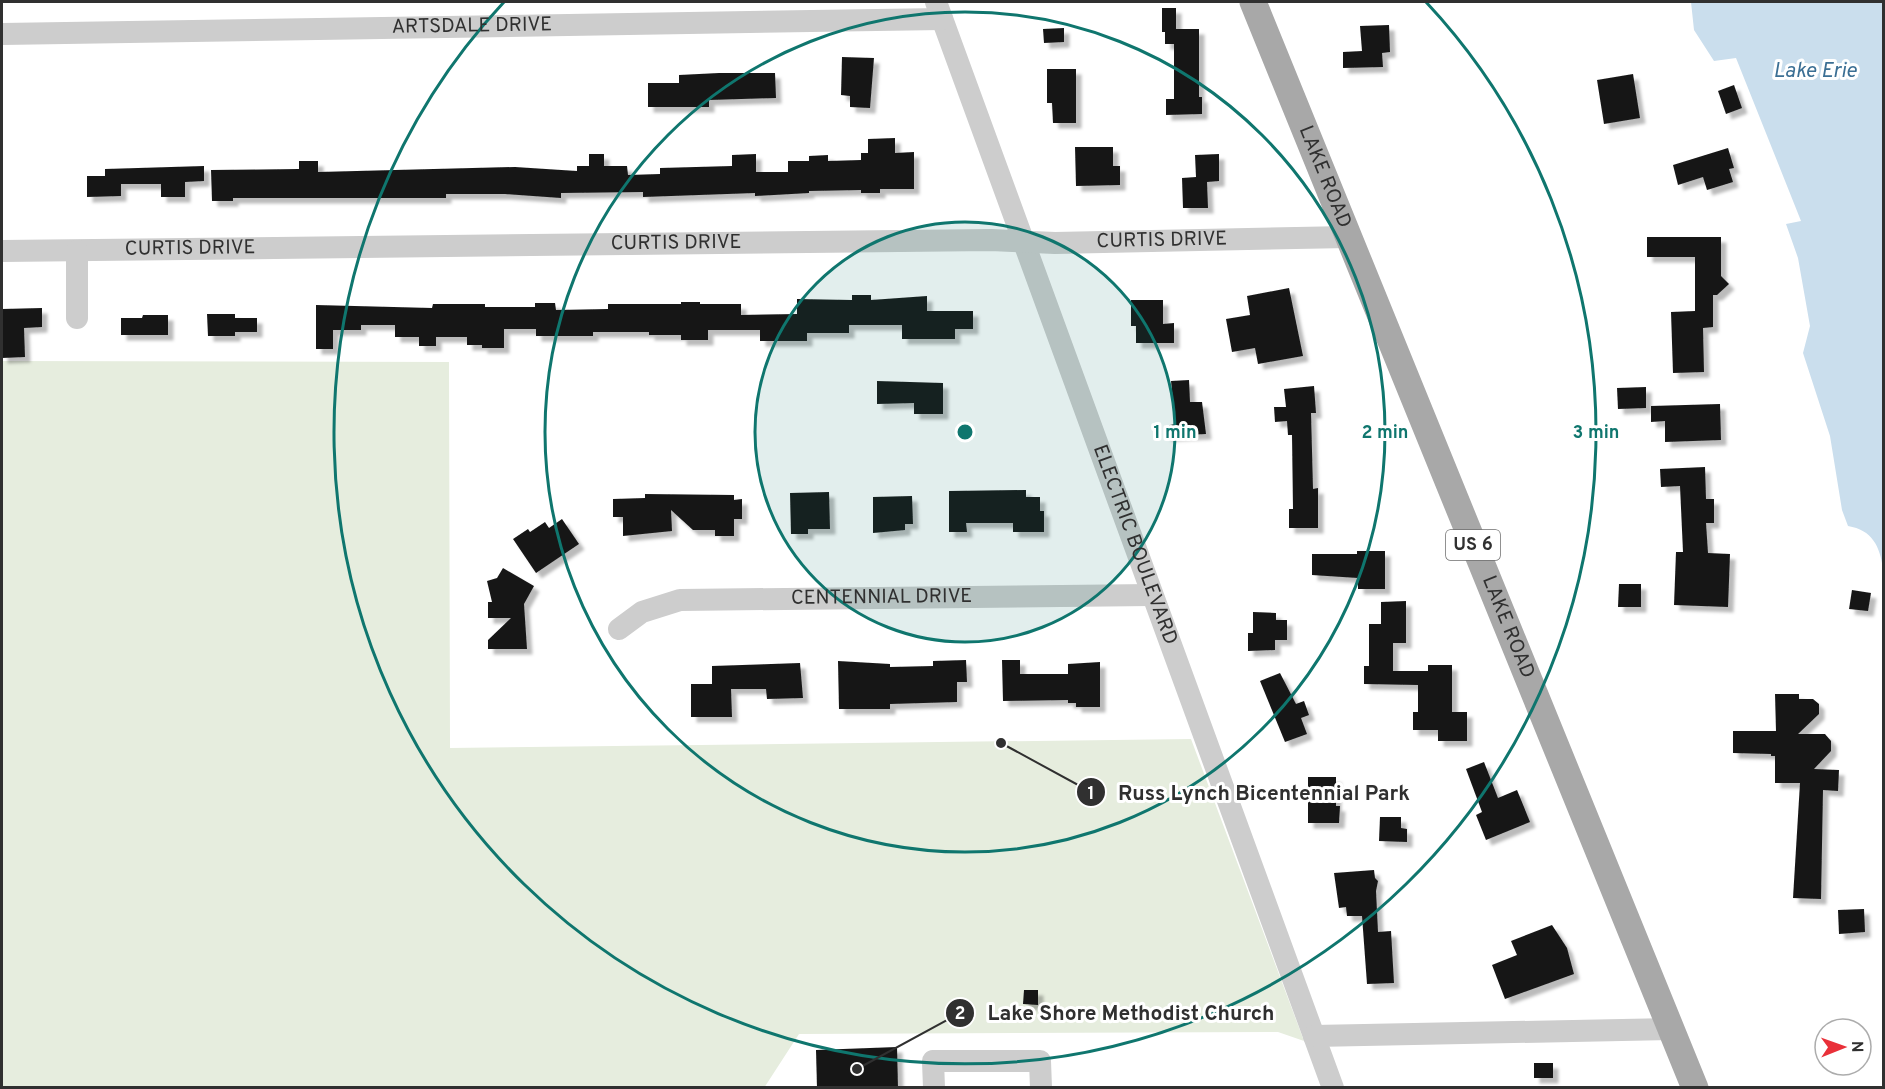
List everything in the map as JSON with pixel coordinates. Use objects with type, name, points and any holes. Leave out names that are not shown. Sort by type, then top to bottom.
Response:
[{"type":"main road","name":"LAKE ROAD","points":[[1253,2],[1695,1088]]},
{"type":"street","name":"ARTSDALE DRIVE","points":[[2,34],[939,10]]},
{"type":"street","name":"ELECTRIC BOULEVARD","points":[[939,10],[1333,1088]]},
{"type":"street","name":"CURTIS DRIVE","points":[[2,251],[1348,237]]},
{"type":"street","points":[[77,251],[77,318]]},
{"type":"street","name":"CENTENNIAL DRIVE","points":[[619,629],[642,612],[680,600],[1152,595]]},
{"type":"street","points":[[1314,1036],[1671,1029]]},
{"type":"street","points":[[934,1088],[933,1060],[1040,1061],[1041,1088]]},
{"type":"green space","points":[[2,361],[449,362],[450,748],[1191,739],[1304,1041],[1278,1032],[799,1034],[764,1088],[2,1088]]},
{"type":"water","name":"Lake Erie","points":[[1691,2],[1883,2],[1883,569],[1880,553],[1873,540],[1863,531],[1848,526],[1842,510],[1830,436],[1803,353],[1810,326],[1798,258],[1786,224],[1801,221],[1736,58],[1714,61],[1694,30]]},
{"type":"building","points":[[1162,8],[1176,8],[1176,29],[1199,29],[1199,97],[1202,97],[1202,114],[1166,115],[1166,99],[1174,99],[1174,44],[1165,44],[1165,32],[1162,32]]},
{"type":"building","points":[[1389,25],[1390,52],[1382,53],[1383,67],[1343,68],[1343,52],[1362,51],[1360,26]]},
{"type":"building","points":[[1064,28],[1064,42],[1044,43],[1043,29]]},
{"type":"building","points":[[842,57],[874,58],[870,108],[850,107],[850,96],[841,95]]},
{"type":"building","points":[[1047,69],[1076,69],[1076,123],[1053,123],[1052,103],[1047,103]]},
{"type":"building","points":[[775,73],[776,98],[709,100],[709,107],[648,107],[648,83],[679,83],[679,75]]},
{"type":"building","points":[[1633,74],[1640,118],[1604,124],[1597,80]]},
{"type":"building","points":[[1734,85],[1742,108],[1726,114],[1718,91]]},
{"type":"building","points":[[895,138],[895,153],[914,152],[914,189],[880,189],[880,193],[861,193],[861,190],[809,191],[809,193],[755,196],[755,193],[643,197],[643,192],[561,193],[561,198],[505,194],[446,194],[446,198],[233,198],[233,201],[212,201],[211,170],[299,169],[299,161],[318,161],[318,172],[515,167],[577,171],[577,166],[589,166],[589,154],[604,154],[604,166],[627,166],[628,175],[660,174],[660,168],[732,166],[732,155],[756,154],[756,172],[788,172],[788,161],[809,161],[809,156],[828,155],[828,161],[861,160],[861,153],[868,153],[868,139]]},
{"type":"building","points":[[1075,147],[1113,147],[1113,166],[1120,166],[1120,185],[1076,186]]},
{"type":"building","points":[[1728,148],[1734,168],[1729,169],[1733,182],[1707,190],[1703,177],[1678,185],[1673,165]]},
{"type":"building","points":[[1219,154],[1219,181],[1207,182],[1208,208],[1183,208],[1182,178],[1196,177],[1195,155]]},
{"type":"building","points":[[204,166],[204,181],[185,182],[185,197],[161,197],[161,184],[121,184],[121,196],[87,197],[87,176],[105,176],[105,169]]},
{"type":"building","points":[[1647,237],[1721,237],[1721,276],[1729,284],[1717,295],[1713,295],[1713,327],[1703,328],[1704,372],[1673,373],[1671,312],[1695,311],[1695,257],[1647,257]]},
{"type":"building","points":[[1289,288],[1303,356],[1258,364],[1255,348],[1232,352],[1226,319],[1250,315],[1247,296]]},
{"type":"building","points":[[852,295],[871,295],[871,300],[927,296],[927,311],[973,311],[973,329],[955,329],[955,339],[902,339],[902,325],[849,325],[849,333],[807,333],[807,341],[760,341],[760,330],[708,330],[708,340],[681,340],[681,335],[649,335],[649,332],[593,332],[593,336],[536,336],[536,329],[504,329],[504,348],[482,348],[482,345],[467,345],[467,337],[436,337],[436,346],[419,346],[419,337],[395,337],[395,325],[361,325],[361,330],[333,330],[333,349],[316,349],[316,305],[432,308],[433,304],[535,307],[535,303],[555,303],[556,310],[608,309],[608,304],[700,302],[700,304],[741,304],[741,315],[797,314],[797,299],[852,300]]},
{"type":"building","points":[[1131,300],[1163,300],[1163,324],[1174,323],[1174,343],[1136,343],[1136,326],[1131,326]]},
{"type":"building","points":[[42,308],[42,327],[24,328],[25,357],[2,358],[2,309]]},
{"type":"building","points":[[207,314],[235,314],[235,318],[257,318],[257,332],[235,332],[235,336],[208,336]]},
{"type":"building","points":[[143,315],[168,315],[168,335],[121,335],[121,318],[142,318]]},
{"type":"building","points":[[1189,380],[1190,402],[1202,402],[1206,434],[1166,436],[1165,426],[1175,424],[1171,381]]},
{"type":"building","points":[[877,381],[943,383],[943,414],[914,414],[914,403],[877,404]]},
{"type":"building","points":[[1314,386],[1316,413],[1311,413],[1313,489],[1318,488],[1318,528],[1289,528],[1289,509],[1293,509],[1292,435],[1288,435],[1287,421],[1275,422],[1274,407],[1286,407],[1284,389]]},
{"type":"building","points":[[1646,387],[1646,408],[1618,409],[1617,388]]},
{"type":"building","points":[[1720,404],[1721,440],[1665,442],[1665,421],[1651,422],[1651,406]]},
{"type":"building","points":[[1705,467],[1706,499],[1714,499],[1714,523],[1706,523],[1708,553],[1730,554],[1728,607],[1674,605],[1676,552],[1683,552],[1680,486],[1661,487],[1660,469]]},
{"type":"building","points":[[1026,490],[1026,497],[1040,497],[1040,511],[1044,511],[1044,532],[1013,532],[1013,523],[966,523],[967,532],[949,532],[949,491]]},
{"type":"building","points":[[829,492],[830,529],[808,529],[808,534],[791,534],[790,493]]},
{"type":"building","points":[[645,494],[734,495],[734,500],[742,499],[742,519],[734,519],[734,536],[715,536],[715,530],[693,530],[671,510],[672,531],[623,536],[623,517],[613,517],[613,499],[645,498]]},
{"type":"building","points":[[912,496],[913,524],[905,524],[905,530],[873,533],[873,497]]},
{"type":"building","points":[[562,519],[579,544],[536,573],[513,539],[545,522],[549,528]]},
{"type":"building","points":[[1357,551],[1385,551],[1385,589],[1358,589],[1358,578],[1312,575],[1312,554],[1357,554]]},
{"type":"building","points":[[503,568],[534,586],[524,604],[527,649],[488,649],[488,640],[511,618],[488,618],[488,602],[492,602],[487,581],[497,578]]},
{"type":"building","points":[[1619,584],[1641,584],[1641,607],[1618,607]]},
{"type":"building","points":[[1852,590],[1871,593],[1868,611],[1849,609]]},
{"type":"building","points":[[1406,601],[1406,643],[1393,643],[1393,671],[1428,671],[1428,665],[1452,665],[1452,712],[1467,712],[1467,741],[1438,741],[1438,730],[1413,730],[1413,712],[1418,712],[1418,685],[1364,684],[1364,666],[1369,666],[1369,624],[1381,624],[1381,602]]},
{"type":"building","points":[[1253,612],[1276,613],[1276,620],[1287,620],[1287,640],[1275,640],[1275,650],[1248,651],[1248,633],[1253,633]]},
{"type":"building","points":[[966,660],[967,682],[957,682],[957,702],[890,704],[890,709],[839,709],[838,661],[890,664],[890,667],[933,666],[933,661]]},
{"type":"building","points":[[1002,660],[1020,660],[1020,674],[1068,674],[1068,664],[1100,662],[1100,707],[1076,707],[1076,703],[1068,703],[1068,700],[1003,701]]},
{"type":"building","points":[[800,663],[803,698],[767,699],[766,689],[731,689],[732,717],[691,717],[691,684],[712,684],[712,666]]},
{"type":"building","points":[[1280,673],[1296,704],[1304,701],[1309,715],[1301,718],[1307,734],[1285,742],[1260,681]]},
{"type":"building","points":[[1775,694],[1799,694],[1799,699],[1813,699],[1819,704],[1819,714],[1798,734],[1825,734],[1831,741],[1831,751],[1814,769],[1839,770],[1838,791],[1823,790],[1821,899],[1793,898],[1800,783],[1775,783],[1775,756],[1771,754],[1733,753],[1733,731],[1776,731]]},
{"type":"building","points":[[1484,762],[1498,798],[1517,790],[1530,822],[1486,840],[1476,815],[1482,812],[1466,769]]},
{"type":"building","points":[[1308,777],[1336,777],[1336,806],[1340,806],[1339,823],[1308,823]]},
{"type":"building","points":[[1380,817],[1401,817],[1401,828],[1407,829],[1407,842],[1379,841]]},
{"type":"building","points":[[1374,870],[1378,881],[1376,891],[1378,932],[1391,931],[1394,983],[1367,984],[1362,916],[1347,916],[1346,907],[1339,908],[1334,873]]},
{"type":"building","points":[[1864,909],[1865,932],[1839,934],[1838,910]]},
{"type":"building","points":[[1552,925],[1567,948],[1574,974],[1505,999],[1492,965],[1517,955],[1511,941]]},
{"type":"building","points":[[1024,990],[1038,990],[1038,1005],[1023,1004]]},
{"type":"building","points":[[897,1047],[898,1088],[817,1088],[816,1050]]},
{"type":"building","points":[[1534,1063],[1553,1063],[1553,1078],[1534,1078]]},
{"type":"place","name":"Russ Lynch Bicentennial Park","points":[[1001,743]]},
{"type":"place","name":"Lake Shore Methodist Church","points":[[857,1069]]}]
